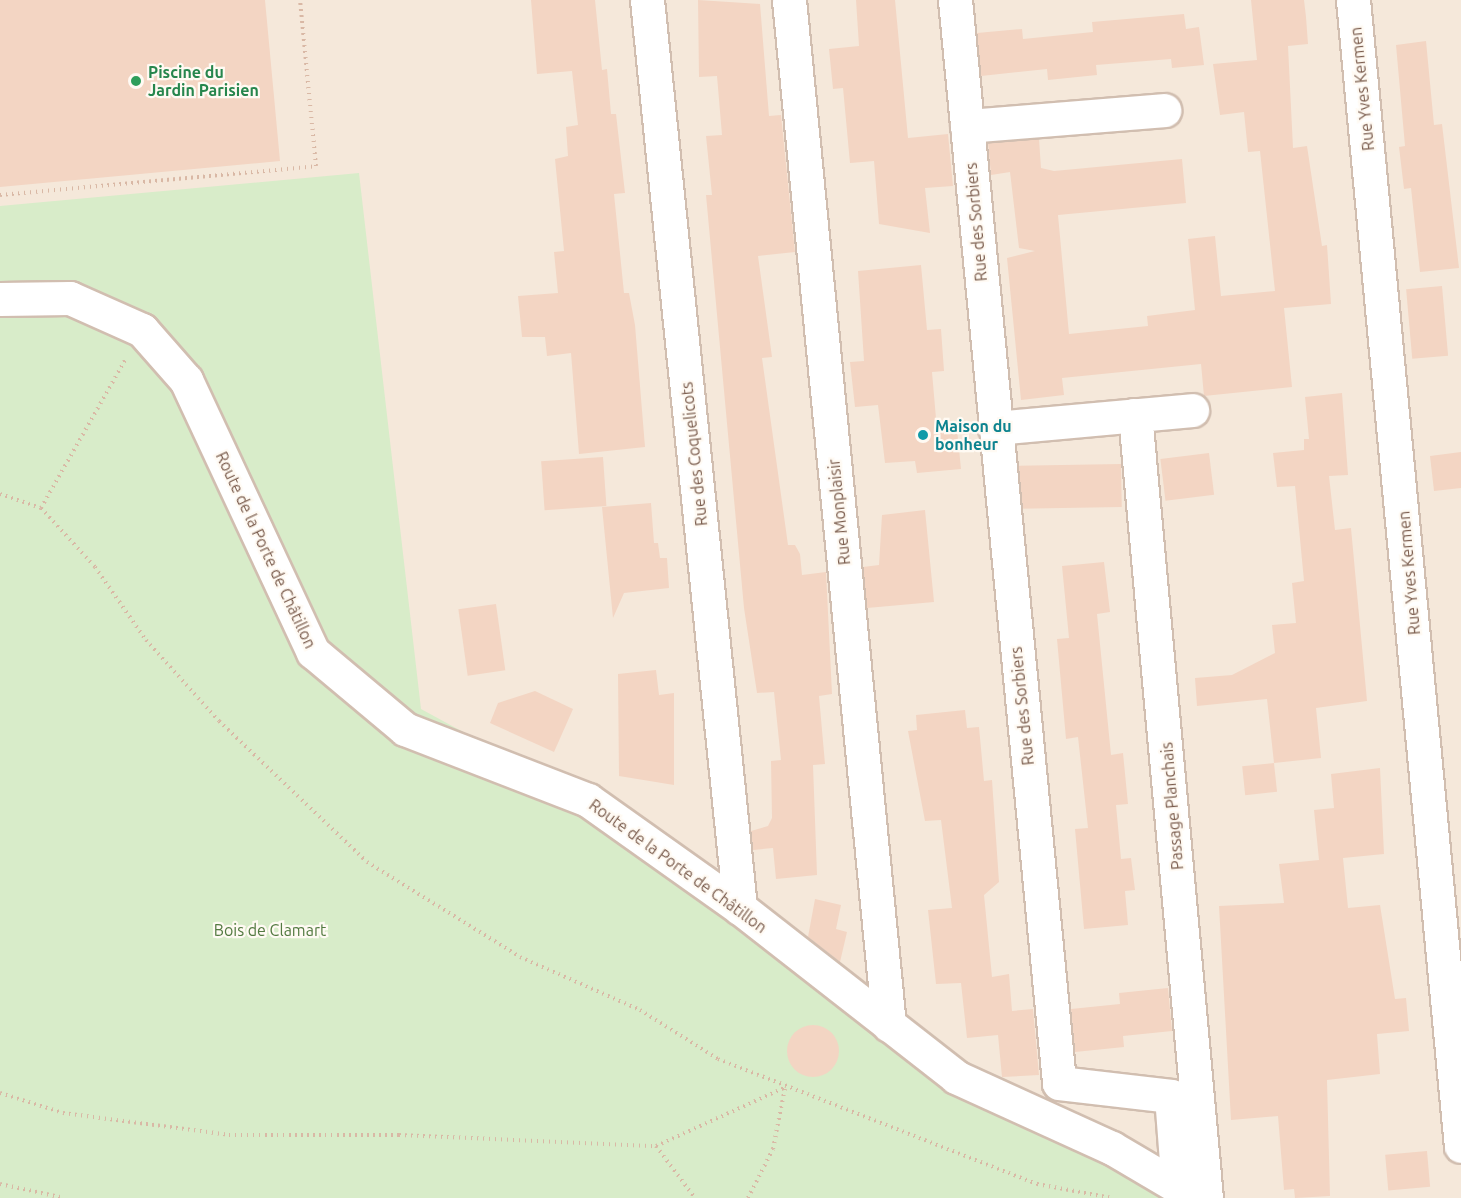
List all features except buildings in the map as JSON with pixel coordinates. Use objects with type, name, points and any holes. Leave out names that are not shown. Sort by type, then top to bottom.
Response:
[{"type":"street","name":"Rue des Coquelicots","points":[[647,0],[740,908]]},
{"type":"street","name":"Rue Monplaisir","points":[[789,0],[889,1024]]},
{"type":"street","name":"Rue des Sorbiers","points":[[955,0],[1059,1083],[1171,1096],[1193,1194]]},
{"type":"street","name":"Rue Yves Kermen","points":[[1353,0],[1461,1146]]},
{"type":"street","points":[[967,126],[1164,110]]},
{"type":"street","name":"Route de la Porte de Châtillon","points":[[0,299],[70,298],[142,330],[186,380],[313,652],[405,729],[588,800],[740,908],[956,1077],[1112,1148],[1193,1194]]},
{"type":"street","points":[[995,428],[1192,410]]},
{"type":"street","name":"Passage Planchais","points":[[1135,415],[1193,1194]]},
{"type":"path","points":[[0,195],[316,166],[300,0]]},
{"type":"path","points":[[41,508],[142,330]]},
{"type":"path","points":[[0,494],[41,508],[212,713],[367,862],[520,957],[640,1010],[718,1059],[1036,1184],[1112,1198]]},
{"type":"path","points":[[0,1093],[63,1113],[229,1135],[399,1135],[657,1146],[785,1087]]},
{"type":"path","points":[[747,1198],[773,1149],[785,1087]]},
{"type":"path","points":[[657,1146],[695,1198]]},
{"type":"path","points":[[0,1185],[64,1198]]},
{"type":"shaded area","points":[[0,0],[1461,0],[1461,1198],[0,1198]]},
{"type":"green space","name":"Bois de Clamart","points":[[359,173],[421,709],[588,800],[956,1077],[1196,1198],[0,1198],[0,206]]},
{"type":"place","name":"Piscine du Jardin Parisien","points":[[136,81]]},
{"type":"place","name":"Maison du bonheur","points":[[923,435]]}]
